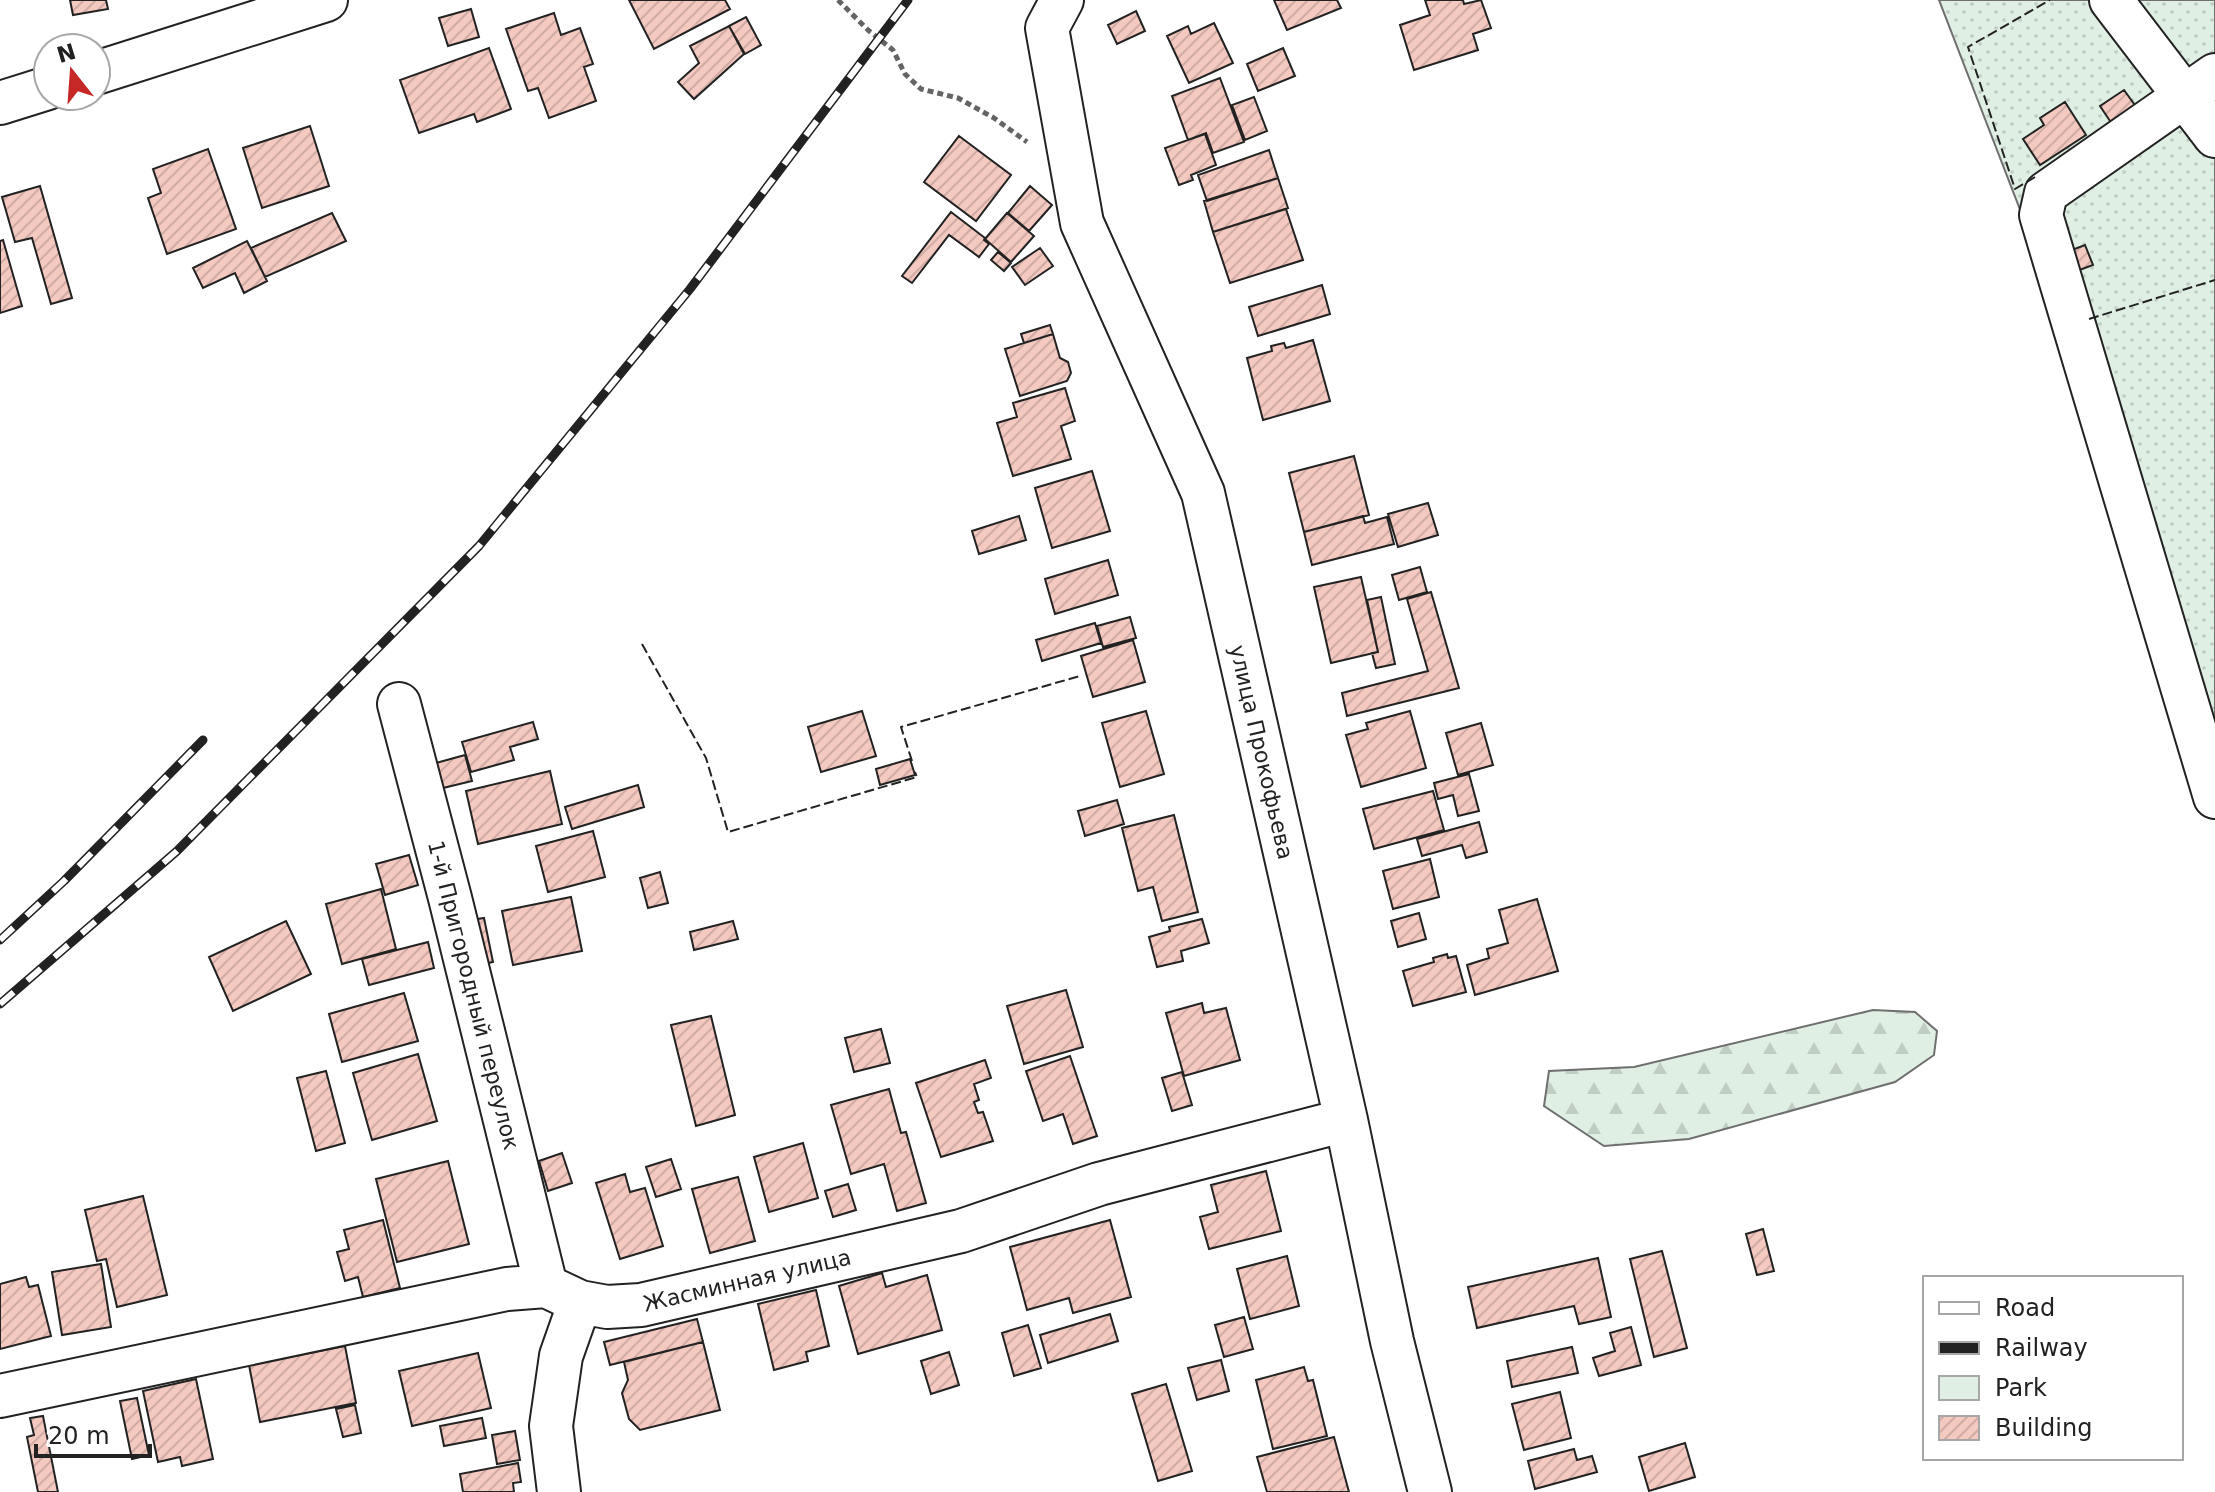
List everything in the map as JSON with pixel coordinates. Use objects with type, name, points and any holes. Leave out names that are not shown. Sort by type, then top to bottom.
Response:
[{"type":"street","points":[[112,68],[326,0]]},
{"type":"street","points":[[2111,0],[2200,86],[2215,136]]},
{"type":"street","name":"улица Прокофьева","points":[[1055,14],[1082,223],[1203,493],[1346,1120],[1392,1341],[1430,1492]]},
{"type":"street","points":[[2200,86],[2046,193],[2041,215],[2215,797]]},
{"type":"street","points":[[0,103],[32,93]]},
{"type":"street","name":"1-й Пригородный переулок","points":[[399,704],[450,898],[563,1294]]},
{"type":"street","name":"Жасминная улица","points":[[0,1396],[507,1289],[563,1294],[607,1307],[641,1305],[961,1231],[1099,1184],[1346,1120]]},
{"type":"street","points":[[559,1492],[551,1426],[561,1356],[563,1294]]},
{"type":"path","points":[[838,0],[893,50],[905,74],[921,89],[958,98],[994,118],[1035,148]]},
{"type":"green space","points":[[1939,0],[2215,0],[2215,743],[2178,618]]},
{"type":"green space","points":[[1873,1010],[1915,1012],[1937,1031],[1934,1055],[1895,1082],[1689,1139],[1604,1146],[1544,1106],[1549,1071],[1634,1067]]},
{"type":"building","points":[[70,0],[106,0],[108,9],[73,15]]},
{"type":"building","points":[[629,0],[725,0],[730,9],[654,49]]},
{"type":"building","points":[[1274,0],[1337,0],[1341,8],[1287,30]]},
{"type":"building","points":[[1425,0],[1463,0],[1464,4],[1481,0],[1491,28],[1473,34],[1478,50],[1414,70],[1400,25],[1430,15]]},
{"type":"building","points":[[471,9],[479,37],[448,46],[439,18]]},
{"type":"building","points":[[1136,11],[1145,31],[1117,44],[1108,25]]},
{"type":"building","points":[[554,13],[561,35],[580,28],[593,64],[584,67],[596,101],[549,118],[538,88],[528,91],[506,29]]},
{"type":"building","points":[[746,17],[761,45],[745,54],[729,26]]},
{"type":"building","points":[[1214,23],[1233,63],[1189,83],[1167,36],[1188,26],[1191,34]]},
{"type":"building","points":[[729,26],[744,54],[694,99],[678,82],[699,63],[690,46]]},
{"type":"building","points":[[489,48],[511,109],[477,122],[474,114],[419,133],[400,80]]},
{"type":"building","points":[[1283,48],[1295,76],[1258,91],[1247,64]]},
{"type":"building","points":[[1220,78],[1244,142],[1213,153],[1206,133],[1188,140],[1172,96]]},
{"type":"building","points":[[2124,90],[2137,108],[2112,124],[2100,106]]},
{"type":"building","points":[[1254,97],[1267,131],[1245,140],[1232,105]]},
{"type":"building","points":[[2065,102],[2086,135],[2040,165],[2023,139],[2044,125],[2040,118]]},
{"type":"building","points":[[310,126],[329,186],[262,208],[243,148]]},
{"type":"building","points":[[1205,134],[1216,165],[1191,175],[1193,180],[1179,185],[1165,148]]},
{"type":"building","points":[[959,136],[1011,175],[976,221],[924,182]]},
{"type":"building","points":[[208,149],[236,229],[167,254],[148,198],[161,193],[153,169]]},
{"type":"building","points":[[1269,150],[1278,178],[1207,201],[1198,175]]},
{"type":"building","points":[[1278,178],[1288,208],[1213,232],[1204,201]]},
{"type":"building","points":[[40,186],[72,298],[51,304],[32,238],[15,242],[2,197]]},
{"type":"building","points":[[1030,186],[1052,205],[1029,231],[1008,213]]},
{"type":"building","points":[[1286,209],[1303,260],[1230,283],[1213,232]]},
{"type":"building","points":[[951,212],[989,244],[979,257],[949,235],[912,283],[902,276]]},
{"type":"building","points":[[332,213],[346,241],[265,277],[251,248]]},
{"type":"building","points":[[1007,213],[1034,236],[1011,262],[985,239]]},
{"type":"building","points":[[3,240],[22,306],[0,313],[0,241]]},
{"type":"building","points":[[247,241],[267,281],[244,293],[235,273],[203,288],[193,268]]},
{"type":"building","points":[[2085,245],[2093,265],[2077,271],[2069,251]]},
{"type":"building","points":[[1040,248],[1053,266],[1025,285],[1012,267]]},
{"type":"building","points":[[998,252],[1011,263],[1004,271],[991,260]]},
{"type":"building","points":[[1322,285],[1330,314],[1258,336],[1249,307]]},
{"type":"building","points":[[1050,325],[1053,334],[1024,343],[1021,334]]},
{"type":"building","points":[[1053,334],[1060,358],[1068,362],[1071,373],[1067,381],[1020,396],[1005,349]]},
{"type":"building","points":[[1313,340],[1330,401],[1263,420],[1247,358],[1272,351],[1271,346],[1284,343],[1286,348]]},
{"type":"building","points":[[1065,388],[1075,421],[1061,426],[1071,459],[1013,476],[997,423],[1017,417],[1013,403]]},
{"type":"building","points":[[1354,456],[1369,515],[1304,532],[1289,473]]},
{"type":"building","points":[[1092,471],[1110,531],[1052,548],[1035,488]]},
{"type":"building","points":[[1428,503],[1438,535],[1398,547],[1388,514]]},
{"type":"building","points":[[1019,516],[1026,540],[979,554],[972,531]]},
{"type":"building","points":[[1363,516],[1365,523],[1387,517],[1394,544],[1312,565],[1304,532]]},
{"type":"building","points":[[1108,560],[1118,595],[1055,614],[1045,579]]},
{"type":"building","points":[[1420,567],[1427,592],[1399,600],[1392,575]]},
{"type":"building","points":[[1361,577],[1378,652],[1331,663],[1314,587]]},
{"type":"building","points":[[1431,592],[1459,688],[1347,716],[1342,693],[1428,671],[1407,599]]},
{"type":"building","points":[[1381,597],[1395,664],[1376,668],[1372,653],[1378,652],[1367,600]]},
{"type":"building","points":[[1130,617],[1136,638],[1103,647],[1097,626]]},
{"type":"building","points":[[1095,623],[1101,643],[1042,661],[1036,640]]},
{"type":"building","points":[[1133,640],[1145,682],[1093,697],[1081,656]]},
{"type":"building","points":[[862,711],[876,756],[821,772],[808,727]]},
{"type":"building","points":[[1146,711],[1164,774],[1120,787],[1102,723]]},
{"type":"building","points":[[1410,711],[1426,768],[1361,787],[1346,735],[1368,729],[1366,723]]},
{"type":"building","points":[[533,722],[538,739],[510,747],[514,760],[471,772],[462,742]]},
{"type":"building","points":[[1481,723],[1493,765],[1458,775],[1446,733]]},
{"type":"building","points":[[465,755],[472,781],[443,788],[436,763]]},
{"type":"building","points":[[910,759],[915,775],[880,785],[876,769]]},
{"type":"building","points":[[550,771],[562,824],[478,844],[466,791]]},
{"type":"building","points":[[1469,774],[1479,811],[1458,816],[1453,795],[1438,799],[1434,783]]},
{"type":"building","points":[[638,785],[644,807],[572,829],[565,807]]},
{"type":"building","points":[[1433,791],[1444,830],[1374,849],[1363,809]]},
{"type":"building","points":[[1117,800],[1124,824],[1085,836],[1078,811]]},
{"type":"building","points":[[1174,815],[1198,912],[1162,921],[1153,887],[1138,891],[1122,828]]},
{"type":"building","points":[[1479,822],[1487,852],[1466,858],[1462,845],[1422,856],[1417,839]]},
{"type":"building","points":[[593,831],[605,877],[548,892],[536,846]]},
{"type":"building","points":[[409,855],[418,885],[385,895],[376,864]]},
{"type":"building","points":[[1430,859],[1439,897],[1393,909],[1383,871]]},
{"type":"building","points":[[660,872],[668,903],[648,908],[640,878]]},
{"type":"building","points":[[381,889],[396,949],[342,964],[326,904]]},
{"type":"building","points":[[571,897],[582,951],[513,965],[502,911]]},
{"type":"building","points":[[1537,899],[1558,971],[1475,995],[1467,965],[1489,958],[1487,949],[1508,943],[1499,910]]},
{"type":"building","points":[[1419,913],[1426,939],[1398,947],[1391,921]]},
{"type":"building","points":[[484,918],[493,962],[474,966],[465,921]]},
{"type":"building","points":[[1202,919],[1209,943],[1181,951],[1183,961],[1157,967],[1149,937],[1170,931],[1169,927]]},
{"type":"building","points":[[286,921],[311,974],[233,1011],[209,957]]},
{"type":"building","points":[[733,921],[738,939],[694,950],[690,932]]},
{"type":"building","points":[[428,942],[434,968],[369,985],[362,959]]},
{"type":"building","points":[[1447,954],[1448,958],[1456,956],[1466,992],[1413,1006],[1403,971],[1434,962],[1433,958]]},
{"type":"building","points":[[1066,990],[1083,1047],[1024,1064],[1007,1006]]},
{"type":"building","points":[[404,993],[418,1041],[342,1062],[329,1014]]},
{"type":"building","points":[[1202,1003],[1204,1013],[1226,1008],[1240,1060],[1184,1076],[1166,1013]]},
{"type":"building","points":[[711,1016],[735,1115],[696,1126],[671,1025]]},
{"type":"building","points":[[881,1029],[890,1063],[854,1072],[845,1038]]},
{"type":"building","points":[[418,1054],[437,1121],[372,1140],[353,1073]]},
{"type":"building","points":[[1070,1056],[1097,1136],[1073,1144],[1063,1114],[1043,1121],[1026,1071]]},
{"type":"building","points":[[985,1060],[991,1078],[974,1084],[979,1100],[974,1102],[978,1113],[983,1112],[993,1141],[941,1157],[916,1083]]},
{"type":"building","points":[[326,1071],[345,1143],[316,1151],[297,1078]]},
{"type":"building","points":[[1182,1072],[1192,1105],[1172,1111],[1162,1078]]},
{"type":"building","points":[[889,1089],[901,1133],[906,1132],[926,1203],[897,1211],[884,1164],[851,1174],[831,1105]]},
{"type":"building","points":[[803,1143],[818,1198],[769,1212],[754,1157]]},
{"type":"building","points":[[562,1153],[572,1183],[548,1191],[539,1161]]},
{"type":"building","points":[[671,1159],[681,1189],[656,1197],[646,1167]]},
{"type":"building","points":[[448,1161],[469,1244],[397,1262],[376,1179]]},
{"type":"building","points":[[1266,1171],[1281,1231],[1209,1249],[1200,1217],[1218,1212],[1211,1185]]},
{"type":"building","points":[[625,1174],[630,1192],[645,1188],[663,1246],[620,1259],[596,1183]]},
{"type":"building","points":[[738,1177],[755,1241],[710,1253],[692,1189]]},
{"type":"building","points":[[848,1184],[856,1210],[833,1217],[825,1191]]},
{"type":"building","points":[[143,1196],[167,1295],[117,1307],[106,1259],[97,1261],[85,1210]]},
{"type":"building","points":[[383,1220],[400,1288],[363,1297],[358,1277],[345,1281],[337,1252],[349,1249],[344,1230]]},
{"type":"building","points":[[1110,1220],[1131,1297],[1073,1313],[1069,1298],[1027,1310],[1010,1247]]},
{"type":"building","points":[[1763,1229],[1774,1271],[1757,1275],[1746,1234]]},
{"type":"building","points":[[1662,1251],[1687,1348],[1654,1357],[1630,1259]]},
{"type":"building","points":[[1287,1256],[1299,1306],[1250,1319],[1237,1269]]},
{"type":"building","points":[[1598,1258],[1611,1317],[1579,1324],[1574,1306],[1477,1328],[1468,1287]]},
{"type":"building","points":[[101,1264],[111,1327],[62,1335],[52,1272]]},
{"type":"building","points":[[882,1273],[886,1287],[927,1275],[942,1330],[858,1354],[839,1286]]},
{"type":"building","points":[[26,1277],[29,1287],[38,1285],[51,1336],[0,1349],[0,1284]]},
{"type":"building","points":[[816,1290],[829,1346],[806,1352],[808,1361],[774,1370],[758,1304]]},
{"type":"building","points":[[1110,1314],[1118,1341],[1048,1363],[1040,1335]]},
{"type":"building","points":[[1244,1317],[1253,1349],[1224,1357],[1215,1325]]},
{"type":"building","points":[[697,1319],[703,1342],[610,1365],[604,1342]]},
{"type":"building","points":[[1028,1325],[1041,1368],[1014,1376],[1002,1333]]},
{"type":"building","points":[[1631,1327],[1641,1365],[1599,1376],[1593,1358],[1615,1351],[1610,1333]]},
{"type":"building","points":[[703,1342],[720,1410],[640,1430],[629,1419],[622,1393],[628,1380],[624,1362]]},
{"type":"building","points":[[345,1346],[356,1403],[260,1422],[249,1365]]},
{"type":"building","points":[[1572,1347],[1578,1373],[1512,1387],[1507,1361]]},
{"type":"building","points":[[949,1352],[959,1385],[931,1394],[921,1361]]},
{"type":"building","points":[[478,1353],[491,1408],[412,1426],[399,1371]]},
{"type":"building","points":[[1221,1360],[1229,1391],[1197,1400],[1188,1368]]},
{"type":"building","points":[[1304,1367],[1308,1381],[1313,1380],[1327,1436],[1273,1449],[1256,1380]]},
{"type":"building","points":[[196,1379],[213,1459],[182,1466],[180,1457],[158,1462],[143,1391]]},
{"type":"building","points":[[1166,1384],[1192,1471],[1158,1481],[1132,1394]]},
{"type":"building","points":[[1560,1392],[1571,1438],[1524,1450],[1512,1404]]},
{"type":"building","points":[[137,1398],[149,1455],[132,1459],[120,1401]]},
{"type":"building","points":[[355,1405],[361,1433],[343,1437],[336,1409]]},
{"type":"building","points":[[43,1416],[58,1492],[38,1492],[27,1437],[34,1435],[30,1418]]},
{"type":"building","points":[[482,1418],[486,1438],[444,1446],[440,1426]]},
{"type":"building","points":[[515,1431],[520,1460],[497,1464],[492,1435]]},
{"type":"building","points":[[1334,1437],[1349,1492],[1267,1492],[1257,1457]]},
{"type":"building","points":[[1685,1443],[1695,1477],[1649,1491],[1639,1457]]},
{"type":"building","points":[[1574,1449],[1577,1460],[1592,1456],[1597,1472],[1535,1489],[1528,1461]]},
{"type":"building","points":[[518,1463],[521,1482],[513,1483],[514,1492],[463,1492],[460,1474]]},
{"type":"railway","points":[[0,1004],[177,851],[479,546],[690,289],[908,0]]},
{"type":"railway","points":[[0,940],[64,881],[203,740]]},
{"type":"fence","points":[[2035,177],[2015,189],[1968,47],[2050,0]]},
{"type":"fence","points":[[2089,319],[2215,280]]},
{"type":"fence","points":[[642,644],[706,758],[728,832],[917,777],[915,772]]},
{"type":"fence","points":[[912,761],[901,727],[1080,676]]}]
